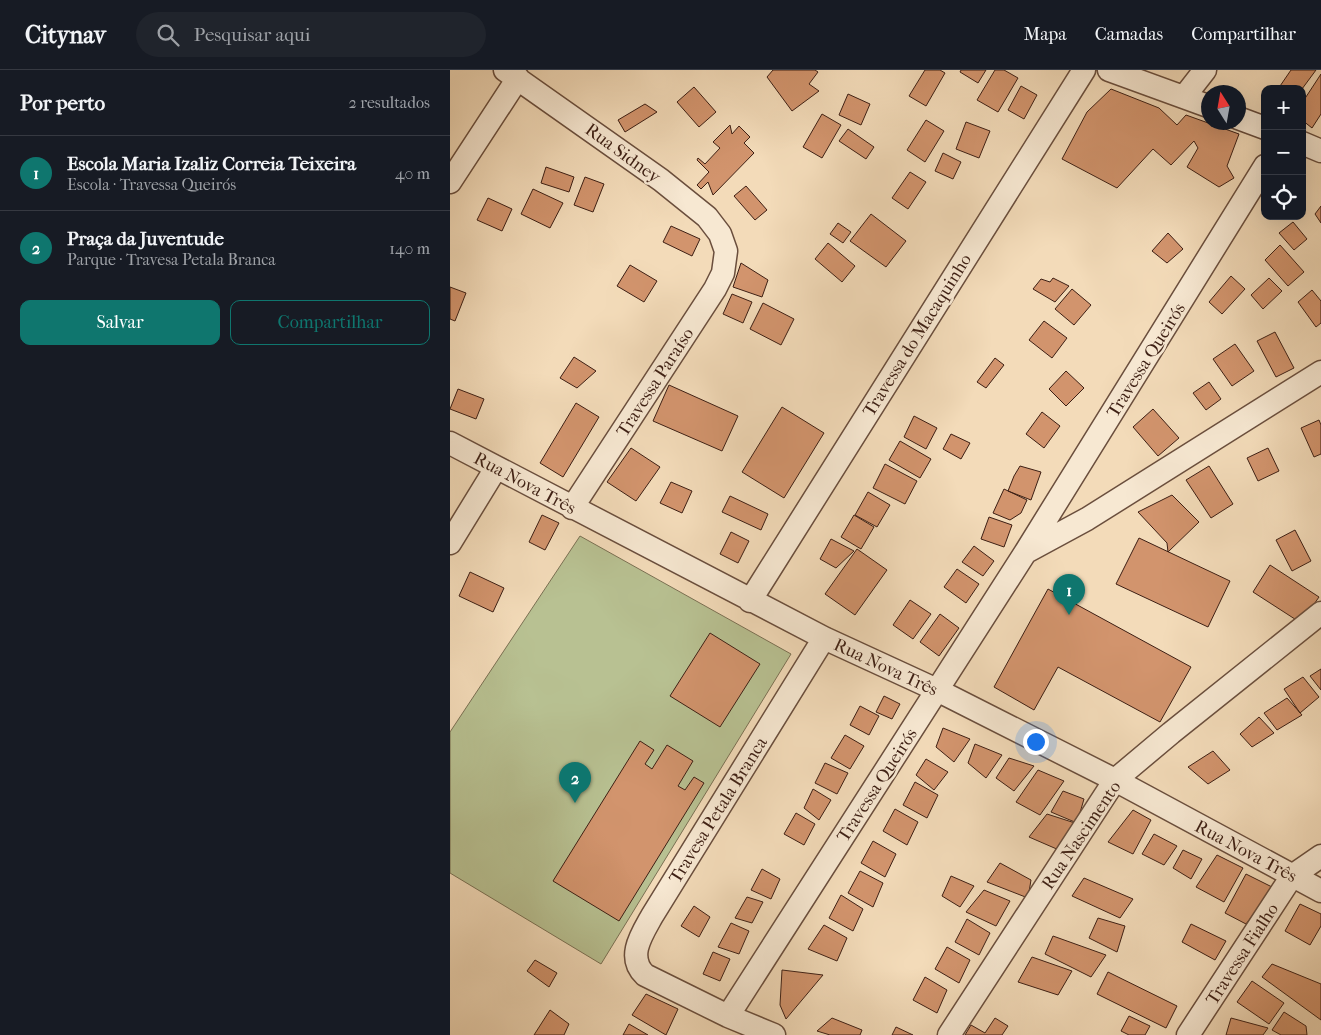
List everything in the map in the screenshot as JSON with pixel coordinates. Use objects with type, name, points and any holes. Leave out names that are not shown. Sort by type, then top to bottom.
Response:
[{"type":"street","name":"Travessa do Macaquinho","points":[[750,601],[1084,70]]},
{"type":"street","points":[[1109,70],[1201,103]]},
{"type":"street","points":[[1184,97],[1205,70]]},
{"type":"street","points":[[450,182],[512,74]]},
{"type":"street","name":"Rua Sidney","points":[[512,74],[661,180],[707,218],[720,234],[726,251]]},
{"type":"street","points":[[1246,121],[1261,127]]},
{"type":"street","points":[[1306,145],[1321,151]]},
{"type":"street","name":"Travessa Queirós","points":[[735,1025],[937,690],[1025,553],[1261,172]]},
{"type":"street","name":"Travessa Paraíso","points":[[572,508],[715,289],[723,273],[726,251]]},
{"type":"street","name":"Travessa Queirós","points":[[1025,553],[1087,519],[1321,372]]},
{"type":"street","name":"Rua Nova Três","points":[[450,443],[750,601],[824,638],[937,690],[1115,780],[1321,891]]},
{"type":"street","points":[[450,543],[496,468]]},
{"type":"street","name":"Rua Nascimento","points":[[949,1035],[1115,780],[1171,732],[1321,612]]},
{"type":"street","name":"Travesa Petala Branca","points":[[774,1035],[735,1025],[645,975],[640,970],[636,951],[640,938],[824,638]]},
{"type":"street","name":"Travessa Fialho","points":[[1188,1035],[1292,876],[1321,856]]},
{"type":"green space","points":[[580,536],[791,654],[601,964],[450,873],[450,732]]},
{"type":"building","points":[[773,70],[815,70],[818,72],[809,84],[819,91],[792,111],[767,77]]},
{"type":"building","points":[[925,70],[940,70],[945,73],[926,106],[909,96]]},
{"type":"building","points":[[961,70],[986,70],[978,83],[960,72]]},
{"type":"building","points":[[995,70],[1004,70],[1018,78],[998,112],[977,100]]},
{"type":"building","points":[[1291,70],[1316,70],[1305,85],[1281,85]]},
{"type":"building","points":[[1321,74],[1321,114],[1312,128],[1306,123],[1306,97]]},
{"type":"building","points":[[1021,86],[1037,95],[1024,119],[1008,110]]},
{"type":"building","points":[[694,87],[716,112],[699,127],[677,102]]},
{"type":"building","points":[[1111,89],[1159,108],[1177,125],[1186,115],[1201,120],[1201,130],[1228,130],[1239,134],[1227,166],[1234,178],[1219,187],[1187,167],[1198,148],[1194,141],[1171,165],[1153,149],[1117,188],[1062,159],[1087,112]]},
{"type":"building","points":[[848,94],[870,104],[861,125],[839,115]]},
{"type":"building","points":[[645,104],[657,112],[625,132],[618,120]]},
{"type":"building","points":[[822,114],[841,125],[822,158],[803,147]]},
{"type":"building","points":[[926,120],[944,131],[925,162],[907,150]]},
{"type":"building","points":[[966,122],[990,131],[979,158],[956,149]]},
{"type":"building","points":[[730,125],[732,134],[739,126],[750,137],[744,143],[754,153],[713,195],[708,182],[701,189],[697,185],[709,172],[697,160],[698,158],[705,164],[720,148],[713,142]]},
{"type":"building","points":[[848,129],[874,147],[866,159],[839,141]]},
{"type":"building","points":[[943,153],[961,162],[953,179],[935,171]]},
{"type":"building","points":[[546,167],[574,177],[569,192],[541,183]]},
{"type":"building","points":[[910,172],[926,182],[908,209],[892,198]]},
{"type":"building","points":[[585,177],[604,184],[593,212],[574,205]]},
{"type":"building","points":[[746,186],[767,210],[755,220],[734,196]]},
{"type":"building","points":[[533,189],[563,203],[550,228],[521,214]]},
{"type":"building","points":[[488,198],[512,209],[502,231],[477,220]]},
{"type":"building","points":[[1321,206],[1321,223],[1315,214]]},
{"type":"building","points":[[871,214],[906,241],[886,267],[850,241]]},
{"type":"building","points":[[1293,222],[1307,239],[1294,250],[1279,233]]},
{"type":"building","points":[[838,223],[851,232],[843,243],[830,234]]},
{"type":"building","points":[[671,226],[700,239],[692,256],[663,242]]},
{"type":"building","points":[[1168,233],[1183,249],[1167,263],[1152,251]]},
{"type":"building","points":[[828,243],[855,266],[842,282],[815,259]]},
{"type":"building","points":[[1280,245],[1304,272],[1288,286],[1265,260]]},
{"type":"building","points":[[741,263],[768,280],[762,297],[733,287]]},
{"type":"building","points":[[630,265],[657,281],[644,302],[617,286]]},
{"type":"building","points":[[1231,276],[1245,289],[1222,314],[1209,302]]},
{"type":"building","points":[[1053,278],[1069,286],[1055,302],[1033,289],[1041,279],[1050,282]]},
{"type":"building","points":[[1269,278],[1282,291],[1263,309],[1251,295]]},
{"type":"building","points":[[450,287],[466,293],[455,321],[450,319]]},
{"type":"building","points":[[1072,289],[1091,305],[1074,325],[1055,309]]},
{"type":"building","points":[[1312,290],[1321,301],[1321,323],[1316,327],[1298,302]]},
{"type":"building","points":[[732,294],[752,302],[743,323],[723,314]]},
{"type":"building","points":[[763,303],[794,319],[781,345],[750,329]]},
{"type":"building","points":[[1044,321],[1067,338],[1052,358],[1029,340]]},
{"type":"building","points":[[1275,332],[1294,368],[1276,377],[1257,341]]},
{"type":"building","points":[[1235,344],[1254,371],[1232,386],[1213,359]]},
{"type":"building","points":[[574,357],[596,371],[577,388],[560,378]]},
{"type":"building","points":[[995,358],[1004,365],[986,388],[977,382]]},
{"type":"building","points":[[1066,371],[1084,388],[1066,406],[1049,389]]},
{"type":"building","points":[[1209,382],[1221,399],[1206,410],[1193,393]]},
{"type":"building","points":[[669,385],[738,416],[722,451],[653,421]]},
{"type":"building","points":[[458,389],[484,399],[476,419],[450,409]]},
{"type":"building","points":[[576,403],[599,417],[563,477],[540,463]]},
{"type":"building","points":[[782,407],[824,433],[784,498],[742,472]]},
{"type":"building","points":[[1153,409],[1179,438],[1158,456],[1133,427]]},
{"type":"building","points":[[1042,412],[1060,426],[1044,448],[1026,434]]},
{"type":"building","points":[[914,416],[937,428],[926,449],[904,437]]},
{"type":"building","points":[[1319,420],[1321,425],[1321,454],[1314,457],[1301,428]]},
{"type":"building","points":[[951,434],[970,443],[961,459],[943,449]]},
{"type":"building","points":[[900,441],[931,459],[920,478],[889,460]]},
{"type":"building","points":[[631,448],[660,467],[636,501],[607,482]]},
{"type":"building","points":[[1268,448],[1279,471],[1258,481],[1247,458]]},
{"type":"building","points":[[885,464],[917,481],[905,504],[873,488]]},
{"type":"building","points":[[1020,466],[1041,472],[1031,500],[1008,491]]},
{"type":"building","points":[[1209,466],[1233,504],[1211,518],[1186,480]]},
{"type":"building","points":[[671,482],[692,491],[682,513],[660,503]]},
{"type":"building","points":[[1004,489],[1027,500],[1021,513],[1010,520],[993,513]]},
{"type":"building","points":[[868,492],[890,505],[877,527],[855,515]]},
{"type":"building","points":[[1172,495],[1199,522],[1168,552],[1167,543],[1138,512]]},
{"type":"building","points":[[730,496],[768,514],[761,530],[722,512]]},
{"type":"building","points":[[542,515],[559,523],[545,550],[529,542]]},
{"type":"building","points":[[854,515],[874,527],[861,549],[841,537]]},
{"type":"building","points":[[989,517],[1012,525],[1004,547],[981,539]]},
{"type":"building","points":[[1295,530],[1311,561],[1292,571],[1276,540]]},
{"type":"building","points":[[731,532],[749,541],[738,563],[720,554]]},
{"type":"building","points":[[1139,538],[1230,581],[1208,627],[1116,584]]},
{"type":"building","points":[[831,539],[854,551],[836,568],[820,559]]},
{"type":"building","points":[[974,546],[994,561],[983,576],[962,562]]},
{"type":"building","points":[[857,549],[887,570],[855,615],[825,594]]},
{"type":"building","points":[[1270,565],[1319,597],[1301,623],[1253,592]]},
{"type":"building","points":[[957,569],[979,584],[966,603],[944,587]]},
{"type":"building","points":[[470,572],[504,588],[493,612],[459,596]]},
{"type":"building","points":[[1048,589],[1191,667],[1160,722],[1058,667],[1034,710],[994,687]]},
{"type":"building","points":[[910,600],[931,614],[913,639],[893,625]]},
{"type":"building","points":[[940,614],[959,628],[939,656],[920,642]]},
{"type":"building","points":[[710,633],[760,664],[720,727],[670,696]]},
{"type":"building","points":[[1321,669],[1321,690],[1310,676]]},
{"type":"building","points":[[1303,677],[1319,697],[1300,713],[1284,689]]},
{"type":"building","points":[[884,696],[900,704],[892,719],[876,712]]},
{"type":"building","points":[[1287,698],[1302,715],[1277,730],[1264,713]]},
{"type":"building","points":[[860,706],[879,716],[869,735],[850,725]]},
{"type":"building","points":[[1259,717],[1274,733],[1252,747],[1240,734]]},
{"type":"building","points":[[943,728],[970,739],[954,762],[936,747]]},
{"type":"building","points":[[845,735],[864,746],[850,769],[831,758]]},
{"type":"building","points":[[640,741],[654,750],[645,764],[652,769],[667,745],[693,761],[678,786],[685,790],[694,777],[704,783],[619,921],[553,881]]},
{"type":"building","points":[[975,744],[1002,755],[986,778],[968,763]]},
{"type":"building","points":[[1213,751],[1230,770],[1208,784],[1188,767]]},
{"type":"building","points":[[1009,758],[1034,766],[1014,791],[996,778]]},
{"type":"building","points":[[926,759],[948,772],[934,790],[916,775]]},
{"type":"building","points":[[825,763],[848,773],[837,794],[815,783]]},
{"type":"building","points":[[1038,770],[1064,781],[1040,815],[1016,802]]},
{"type":"building","points":[[915,782],[938,795],[927,818],[903,805]]},
{"type":"building","points":[[813,789],[831,800],[819,820],[804,808]]},
{"type":"building","points":[[1063,791],[1084,799],[1077,823],[1051,812]]},
{"type":"building","points":[[895,809],[918,822],[907,845],[883,831]]},
{"type":"building","points":[[1133,810],[1151,820],[1133,854],[1108,842]]},
{"type":"building","points":[[796,813],[815,824],[804,845],[784,834]]},
{"type":"building","points":[[1047,814],[1075,823],[1059,850],[1029,837]]},
{"type":"building","points":[[1154,834],[1177,846],[1164,865],[1142,854]]},
{"type":"building","points":[[873,841],[896,854],[885,877],[861,863]]},
{"type":"building","points":[[1183,850],[1202,859],[1191,879],[1173,868]]},
{"type":"building","points":[[1217,855],[1243,868],[1224,902],[1196,887]]},
{"type":"building","points":[[1000,863],[1031,880],[1028,898],[987,882]]},
{"type":"building","points":[[762,869],[780,879],[771,899],[751,890]]},
{"type":"building","points":[[860,871],[883,883],[873,907],[848,893]]},
{"type":"building","points":[[1246,874],[1274,888],[1246,924],[1225,913]]},
{"type":"building","points":[[951,876],[974,886],[960,907],[942,896]]},
{"type":"building","points":[[1084,878],[1133,899],[1120,918],[1072,896]]},
{"type":"building","points":[[984,890],[1010,901],[996,926],[966,912]]},
{"type":"building","points":[[841,895],[863,909],[853,931],[829,918]]},
{"type":"building","points":[[747,897],[763,902],[752,923],[735,918]]},
{"type":"building","points":[[1300,904],[1321,914],[1321,926],[1310,945],[1285,931]]},
{"type":"building","points":[[694,906],[710,917],[699,937],[681,926]]},
{"type":"building","points":[[1098,918],[1125,926],[1117,952],[1089,938]]},
{"type":"building","points":[[967,919],[990,933],[979,955],[955,942]]},
{"type":"building","points":[[731,923],[749,931],[739,954],[718,947]]},
{"type":"building","points":[[1191,924],[1226,941],[1215,960],[1182,942]]},
{"type":"building","points":[[824,925],[847,938],[837,961],[808,949]]},
{"type":"building","points":[[1053,936],[1106,955],[1091,977],[1045,954]]},
{"type":"building","points":[[947,947],[970,960],[959,983],[935,969]]},
{"type":"building","points":[[713,952],[730,959],[720,981],[703,974]]},
{"type":"building","points":[[1032,957],[1072,971],[1058,995],[1018,982]]},
{"type":"building","points":[[535,960],[557,973],[549,987],[527,971]]},
{"type":"building","points":[[1272,964],[1321,984],[1321,1020],[1262,977]]},
{"type":"building","points":[[782,970],[823,975],[786,1019],[780,1005]]},
{"type":"building","points":[[1108,972],[1177,1006],[1166,1028],[1097,994]]},
{"type":"building","points":[[925,977],[947,990],[937,1013],[913,1000]]},
{"type":"building","points":[[1252,981],[1284,1003],[1269,1024],[1237,1002]]},
{"type":"building","points":[[646,994],[678,1009],[666,1035],[632,1015]]},
{"type":"building","points":[[550,1010],[569,1024],[564,1035],[534,1035]]},
{"type":"building","points":[[1284,1012],[1306,1026],[1307,1035],[1281,1035],[1272,1030]]},
{"type":"building","points":[[1129,1016],[1150,1026],[1145,1035],[1129,1035],[1121,1031]]},
{"type":"building","points":[[832,1018],[862,1030],[860,1035],[830,1035],[817,1031]]},
{"type":"building","points":[[995,1018],[1008,1026],[1002,1035],[965,1035],[971,1025],[985,1033]]},
{"type":"building","points":[[1231,1018],[1268,1028],[1263,1035],[1226,1035]]},
{"type":"building","points":[[629,1024],[648,1035],[623,1035]]},
{"type":"building","points":[[896,1027],[913,1035],[892,1035]]},
{"type":"place","name":"Escola Maria Izaliz Correia Teixeira","points":[[1069,615]]},
{"type":"place","name":"Praça da Juventude","points":[[575,803]]}]
